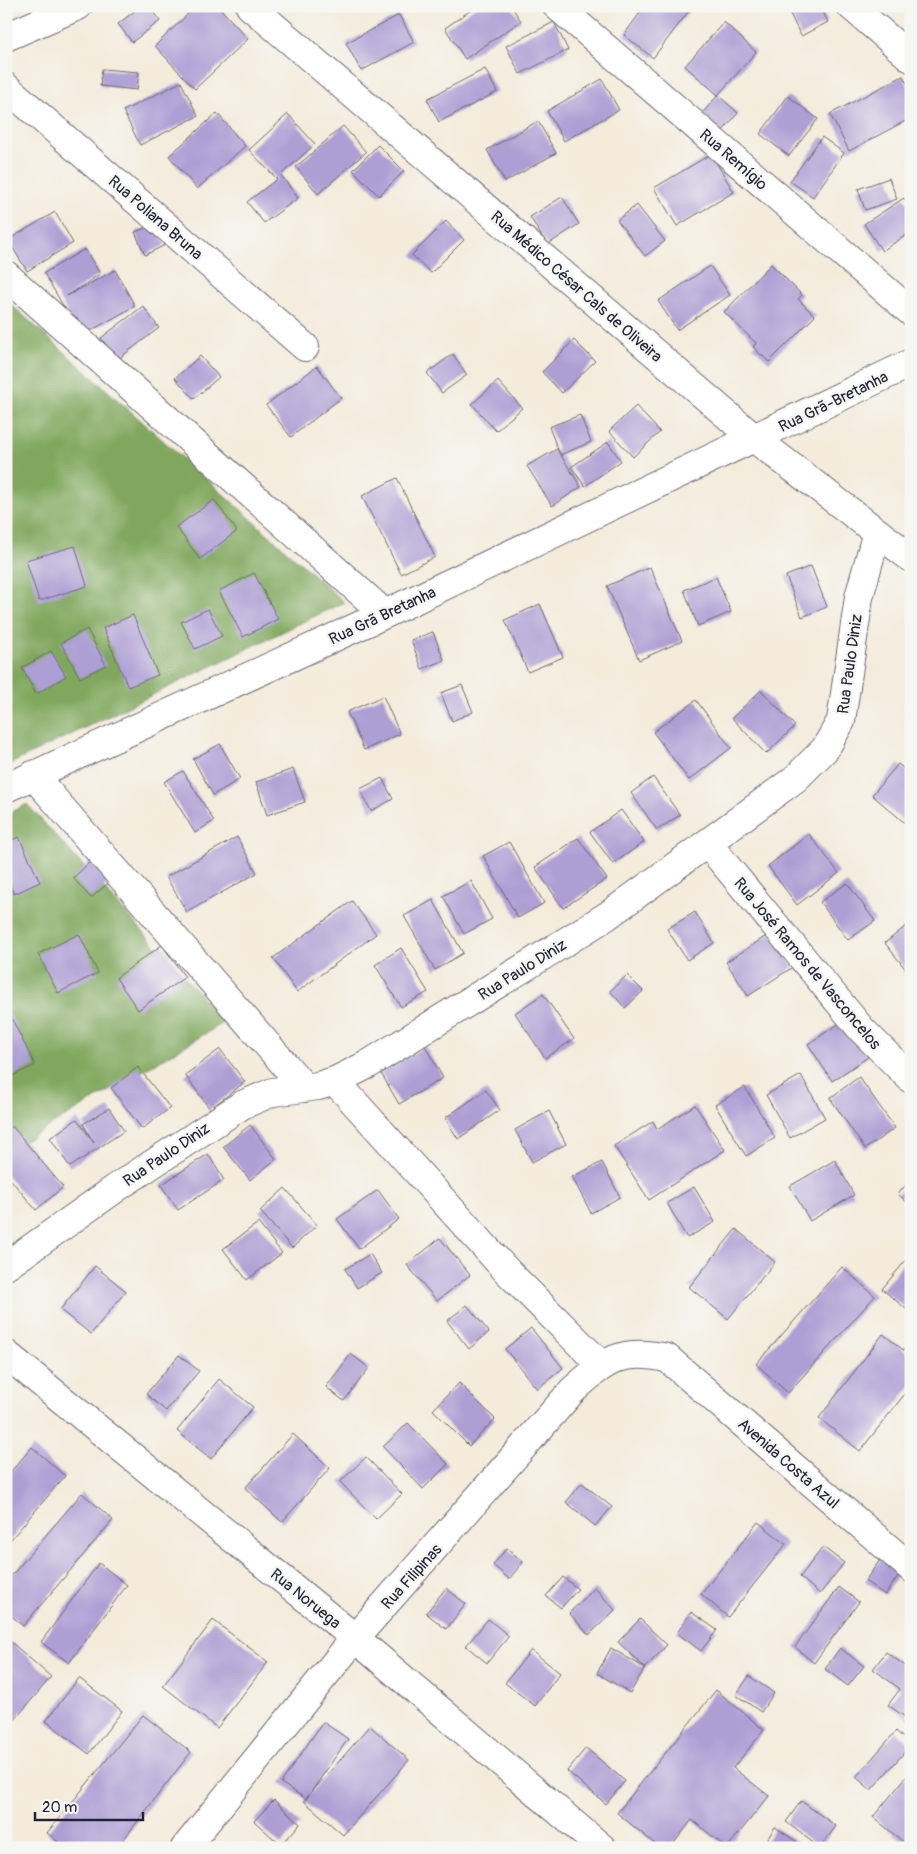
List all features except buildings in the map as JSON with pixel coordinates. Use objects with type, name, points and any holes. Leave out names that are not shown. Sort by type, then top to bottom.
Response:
[{"type":"street","points":[[6,37],[78,6]]},
{"type":"street","name":"Rua Médico César Cals de Oliveira","points":[[250,6],[755,439],[911,558]]},
{"type":"street","name":"Rua Remígio","points":[[557,6],[911,312]]},
{"type":"street","points":[[851,6],[911,58]]},
{"type":"street","name":"Rua Poliana Bruna","points":[[6,87],[305,346]]},
{"type":"street","points":[[6,274],[385,614]]},
{"type":"street","name":"Rua Grã-Bretanha","points":[[755,439],[911,363]]},
{"type":"street","name":"Rua Grã Bretanha","points":[[6,788],[385,614],[755,439]]},
{"type":"street","name":"Rua Paulo Diniz","points":[[6,1266],[119,1186],[242,1105],[273,1092],[335,1081],[367,1065],[607,916],[795,779],[825,749],[841,721],[859,597],[877,532]]},
{"type":"street","points":[[33,775],[304,1088]]},
{"type":"street","name":"Rua José Ramos de Vasconcelos","points":[[708,844],[862,1030],[911,1079]]},
{"type":"street","points":[[335,1081],[500,1263],[600,1365]]},
{"type":"street","name":"Rua Filipinas","points":[[185,1848],[355,1638],[573,1390],[600,1365],[620,1357],[642,1353],[667,1358]]},
{"type":"street","name":"Rua Noruega","points":[[6,1354],[355,1638],[602,1848]]},
{"type":"street","name":"Avenida Costa Azul","points":[[667,1358],[911,1568]]},
{"type":"green space","points":[[6,300],[344,602],[6,766]]},
{"type":"green space","points":[[27,804],[225,1022],[6,1152],[6,815]]}]
